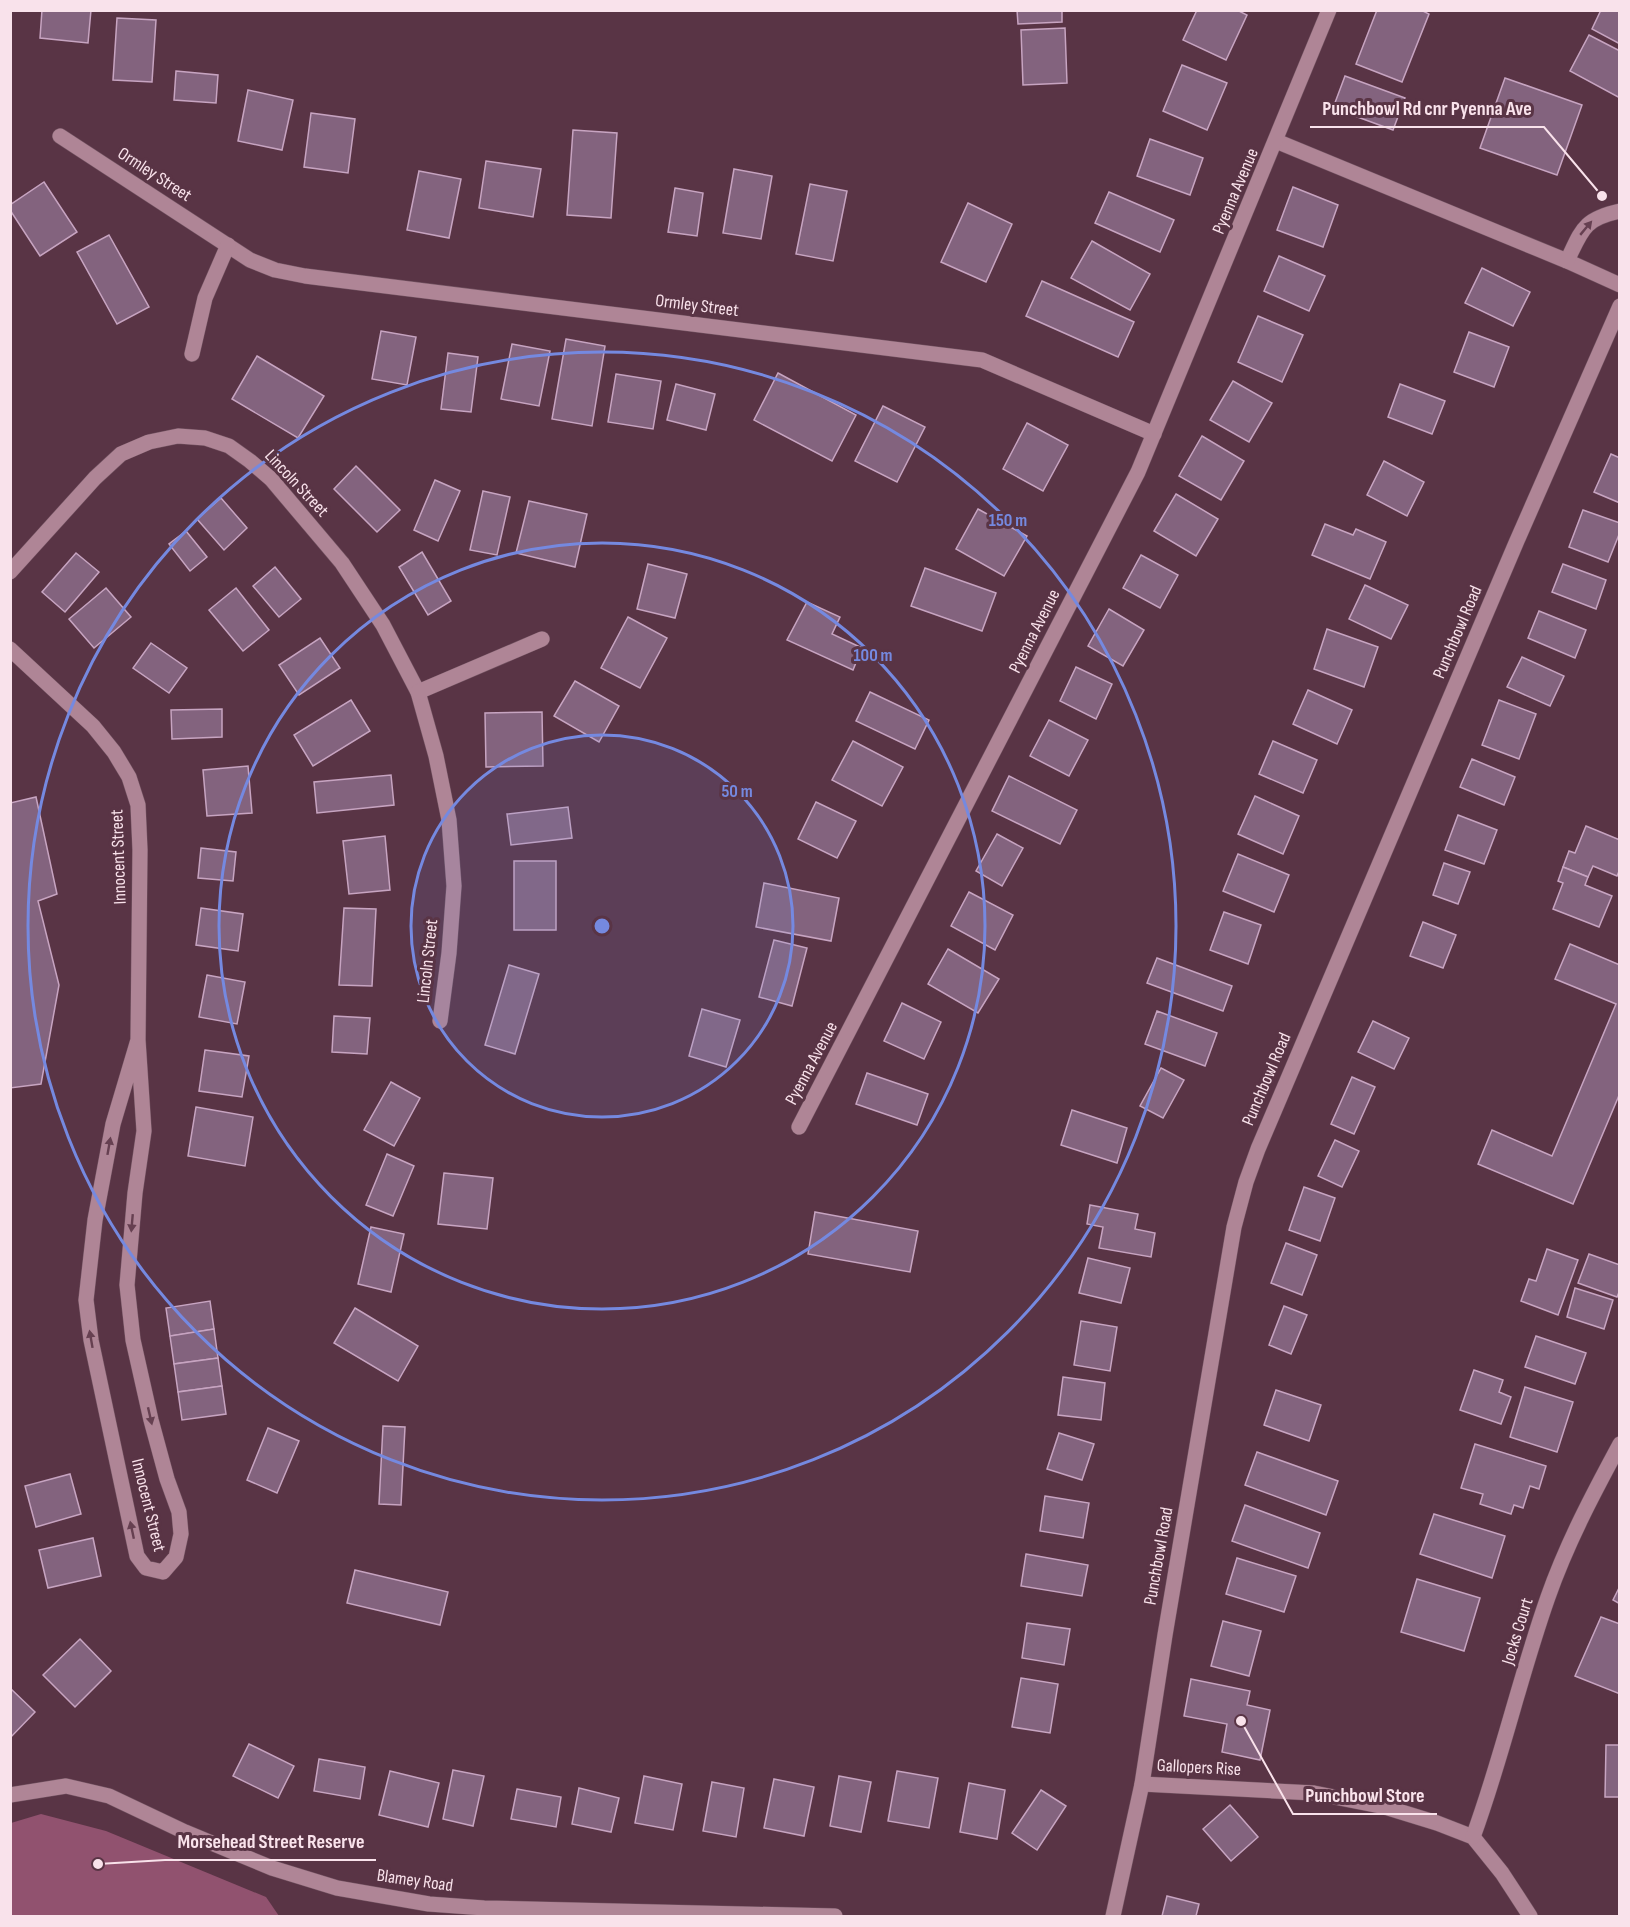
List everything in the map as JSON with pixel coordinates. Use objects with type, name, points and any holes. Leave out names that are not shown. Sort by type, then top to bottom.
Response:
[{"type":"street","name":"Pyenna Avenue","points":[[799,1127],[1138,472],[1329,10]]},
{"type":"street","name":"Ormley Street","points":[[60,136],[250,260],[266,266],[305,276],[982,360],[1154,434]]},
{"type":"street","name":"Pyenna Avenue","points":[[1276,141],[1620,285]]},
{"type":"street","points":[[1567,261],[1588,224],[1595,218],[1620,211]]},
{"type":"street","points":[[192,354],[205,298],[228,245]]},
{"type":"street","name":"Punchbowl Road","points":[[1113,1917],[1142,1784],[1230,1251],[1246,1182],[1396,824],[1620,306]]},
{"type":"street","name":"Lincoln Street","points":[[10,572],[95,478],[121,454],[149,442],[178,436],[205,438],[229,446],[250,460],[271,479],[342,563],[377,616],[418,692],[436,756],[449,820],[454,886],[449,953],[440,1022]]},
{"type":"street","points":[[418,692],[542,639]]},
{"type":"street","name":"Innocent Street","points":[[10,649],[93,726],[114,752],[129,777],[138,805],[140,850],[138,1040],[144,1131],[126,1285],[133,1340],[151,1420],[166,1479],[179,1512],[181,1534],[176,1557],[163,1572],[146,1568],[137,1556],[91,1340],[86,1300],[93,1231],[113,1124],[138,1040]]},
{"type":"street","name":"Jocks Court","points":[[1473,1837],[1548,1598],[1576,1526],[1620,1444]]},
{"type":"street","name":"Gallopers Rise","points":[[1142,1784],[1314,1793],[1385,1807],[1473,1837]]},
{"type":"street","name":"Blamey Road","points":[[10,1796],[66,1786],[109,1796],[185,1832],[272,1868],[337,1888],[429,1904],[484,1908],[835,1917]]},
{"type":"street","points":[[1473,1837],[1502,1873],[1530,1917]]},
{"type":"shaded area","points":[[41,1814],[106,1831],[266,1897],[279,1916],[11,1916],[11,1823]]},
{"type":"building","points":[[42,10],[91,10],[88,43],[40,38]]},
{"type":"building","points":[[1017,10],[1062,10],[1062,22],[1018,24]]},
{"type":"building","points":[[1197,10],[1237,10],[1247,15],[1226,60],[1183,40]]},
{"type":"building","points":[[1377,10],[1421,10],[1429,14],[1402,82],[1356,64]]},
{"type":"building","points":[[1601,10],[1620,10],[1620,44],[1592,29]]},
{"type":"building","points":[[117,18],[156,20],[152,82],[113,80]]},
{"type":"building","points":[[1065,28],[1067,83],[1023,85],[1021,30]]},
{"type":"building","points":[[1589,35],[1620,51],[1620,98],[1570,71]]},
{"type":"building","points":[[1182,65],[1227,83],[1207,130],[1163,111]]},
{"type":"building","points":[[176,71],[218,75],[216,103],[174,100]]},
{"type":"building","points":[[1345,76],[1405,98],[1393,130],[1333,108]]},
{"type":"building","points":[[1505,78],[1582,105],[1557,175],[1480,148]]},
{"type":"building","points":[[248,90],[293,100],[282,150],[238,141]]},
{"type":"building","points":[[311,113],[355,119],[348,173],[304,167]]},
{"type":"building","points":[[573,130],[617,133],[611,218],[567,215]]},
{"type":"building","points":[[1150,139],[1203,158],[1190,195],[1137,176]]},
{"type":"building","points":[[486,161],[541,169],[533,217],[479,208]]},
{"type":"building","points":[[734,169],[772,176],[761,239],[723,233]]},
{"type":"building","points":[[419,171],[461,179],[449,238],[407,230]]},
{"type":"building","points":[[44,182],[77,232],[40,256],[10,210],[10,205]]},
{"type":"building","points":[[810,184],[847,191],[833,261],[796,254]]},
{"type":"building","points":[[1293,187],[1338,205],[1323,247],[1277,230]]},
{"type":"building","points":[[675,188],[703,193],[697,236],[668,232]]},
{"type":"building","points":[[1109,192],[1174,220],[1160,252],[1095,223]]},
{"type":"building","points":[[968,203],[1012,224],[986,282],[941,262]]},
{"type":"building","points":[[109,235],[149,307],[117,324],[77,252]]},
{"type":"building","points":[[1092,241],[1150,274],[1130,310],[1071,278]]},
{"type":"building","points":[[1279,256],[1325,276],[1309,311],[1264,291]]},
{"type":"building","points":[[1482,268],[1530,292],[1513,326],[1465,303]]},
{"type":"building","points":[[1042,281],[1134,322],[1118,357],[1026,316]]},
{"type":"building","points":[[1258,316],[1303,335],[1282,382],[1238,362]]},
{"type":"building","points":[[381,331],[416,337],[407,385],[372,379]]},
{"type":"building","points":[[1469,332],[1509,347],[1494,387],[1454,372]]},
{"type":"building","points":[[566,339],[605,346],[592,426],[552,419]]},
{"type":"building","points":[[512,344],[550,351],[539,406],[501,399]]},
{"type":"building","points":[[448,353],[478,357],[471,412],[441,409]]},
{"type":"building","points":[[257,356],[324,396],[298,438],[232,399]]},
{"type":"building","points":[[778,373],[856,415],[832,461],[754,420]]},
{"type":"building","points":[[616,374],[661,381],[653,429],[608,422]]},
{"type":"building","points":[[1233,381],[1272,403],[1249,442],[1210,420]]},
{"type":"building","points":[[676,384],[715,394],[706,430],[667,420]]},
{"type":"building","points":[[1400,384],[1445,401],[1432,434],[1388,417]]},
{"type":"building","points":[[883,406],[925,427],[897,482],[855,461]]},
{"type":"building","points":[[1027,423],[1068,445],[1043,491],[1003,469]]},
{"type":"building","points":[[1202,436],[1244,461],[1221,500],[1179,476]]},
{"type":"building","points":[[1611,454],[1620,458],[1620,503],[1594,492]]},
{"type":"building","points":[[1384,461],[1424,482],[1407,516],[1367,495]]},
{"type":"building","points":[[356,466],[400,510],[377,532],[334,489]]},
{"type":"building","points":[[435,480],[460,491],[438,541],[414,530]]},
{"type":"building","points":[[483,491],[510,497],[497,555],[470,550]]},
{"type":"building","points":[[1176,494],[1218,519],[1196,556],[1154,531]]},
{"type":"building","points":[[221,498],[247,528],[224,550],[197,519]]},
{"type":"building","points":[[529,501],[587,514],[575,567],[516,553]]},
{"type":"building","points":[[978,509],[1027,536],[1004,576],[956,549]]},
{"type":"building","points":[[1583,510],[1620,523],[1620,532],[1608,562],[1569,547]]},
{"type":"building","points":[[1325,524],[1353,535],[1356,529],[1386,542],[1370,579],[1312,555]]},
{"type":"building","points":[[186,531],[207,557],[190,571],[169,544]]},
{"type":"building","points":[[422,552],[451,601],[428,615],[399,567]]},
{"type":"building","points":[[76,553],[99,572],[65,612],[42,592]]},
{"type":"building","points":[[1141,555],[1178,575],[1160,608],[1123,588]]},
{"type":"building","points":[[648,564],[687,574],[675,618],[637,609]]},
{"type":"building","points":[[1563,564],[1606,580],[1596,609],[1552,592]]},
{"type":"building","points":[[275,567],[301,599],[279,617],[253,586]]},
{"type":"building","points":[[925,568],[996,593],[982,631],[911,606]]},
{"type":"building","points":[[1365,585],[1408,605],[1391,639],[1349,619]]},
{"type":"building","points":[[106,588],[131,617],[94,648],[69,619]]},
{"type":"building","points":[[236,588],[269,630],[243,651],[209,610]]},
{"type":"building","points":[[807,602],[840,617],[832,634],[862,648],[853,670],[787,640]]},
{"type":"building","points":[[1109,609],[1144,630],[1123,666],[1088,646]]},
{"type":"building","points":[[1539,611],[1586,630],[1575,658],[1528,638]]},
{"type":"building","points":[[628,617],[667,638],[640,688],[601,668]]},
{"type":"building","points":[[1327,629],[1378,647],[1364,687],[1314,669]]},
{"type":"building","points":[[320,638],[340,668],[299,695],[279,665]]},
{"type":"building","points":[[151,643],[187,668],[169,693],[133,668]]},
{"type":"building","points":[[1522,657],[1564,676],[1550,706],[1507,687]]},
{"type":"building","points":[[1076,667],[1112,684],[1096,719],[1060,701]]},
{"type":"building","points":[[575,681],[619,706],[599,742],[554,716]]},
{"type":"building","points":[[1308,690],[1352,710],[1337,744],[1293,724]]},
{"type":"building","points":[[870,692],[929,720],[915,749],[856,721]]},
{"type":"building","points":[[351,700],[370,731],[313,766],[294,735]]},
{"type":"building","points":[[1499,700],[1536,714],[1519,759],[1482,745]]},
{"type":"building","points":[[222,709],[222,737],[172,739],[171,710]]},
{"type":"building","points":[[542,712],[543,766],[486,767],[485,713]]},
{"type":"building","points":[[1049,720],[1088,740],[1069,776],[1030,756]]},
{"type":"building","points":[[853,741],[903,767],[882,806],[832,780]]},
{"type":"building","points":[[1273,741],[1317,760],[1303,793],[1259,774]]},
{"type":"building","points":[[1472,759],[1515,777],[1504,805],[1460,787]]},
{"type":"building","points":[[248,766],[252,813],[207,816],[203,770]]},
{"type":"building","points":[[391,775],[394,805],[317,813],[314,782]]},
{"type":"building","points":[[1009,776],[1077,810],[1060,844],[992,811]]},
{"type":"building","points":[[1255,796],[1299,816],[1283,854],[1238,834]]},
{"type":"building","points":[[36,797],[57,894],[38,901],[59,985],[41,1084],[10,1088],[10,803]]},
{"type":"building","points":[[816,802],[856,821],[837,858],[798,839]]},
{"type":"building","points":[[568,807],[572,838],[511,845],[507,814]]},
{"type":"building","points":[[1458,815],[1497,830],[1484,864],[1445,850]]},
{"type":"building","points":[[1586,826],[1620,840],[1620,869],[1617,876],[1593,866],[1588,877],[1563,867],[1569,851],[1575,853]]},
{"type":"building","points":[[997,834],[1023,848],[1002,886],[976,871]]},
{"type":"building","points":[[385,836],[390,890],[349,894],[343,841]]},
{"type":"building","points":[[201,848],[236,852],[233,881],[198,878]]},
{"type":"building","points":[[1238,854],[1289,875],[1274,912],[1223,891]]},
{"type":"building","points":[[514,861],[556,861],[556,930],[514,930]]},
{"type":"building","points":[[1444,863],[1470,872],[1458,904],[1433,895]]},
{"type":"building","points":[[1563,867],[1588,877],[1585,885],[1612,896],[1599,927],[1553,909],[1563,883],[1558,881]]},
{"type":"building","points":[[764,883],[839,898],[831,941],[756,927]]},
{"type":"building","points":[[969,892],[1013,915],[995,950],[951,926]]},
{"type":"building","points":[[201,908],[243,914],[238,951],[196,945]]},
{"type":"building","points":[[344,908],[376,909],[372,986],[339,985]]},
{"type":"building","points":[[1224,912],[1261,925],[1248,964],[1210,950]]},
{"type":"building","points":[[1423,922],[1456,935],[1443,968],[1410,956]]},
{"type":"building","points":[[774,940],[807,948],[792,1006],[759,997]]},
{"type":"building","points":[[1570,944],[1620,965],[1620,1093],[1573,1204],[1478,1164],[1492,1130],[1552,1156],[1616,1004],[1555,979]]},
{"type":"building","points":[[948,949],[999,979],[978,1013],[928,984]]},
{"type":"building","points":[[1157,958],[1232,986],[1223,1011],[1147,983]]},
{"type":"building","points":[[509,965],[539,974],[515,1054],[485,1045]]},
{"type":"building","points":[[207,975],[245,982],[237,1024],[199,1017]]},
{"type":"building","points":[[902,1003],[941,1022],[924,1059],[884,1041]]},
{"type":"building","points":[[702,1009],[740,1020],[726,1067],[689,1056]]},
{"type":"building","points":[[1157,1011],[1217,1033],[1205,1066],[1145,1044]]},
{"type":"building","points":[[334,1016],[370,1018],[367,1054],[332,1052]]},
{"type":"building","points":[[1373,1021],[1409,1038],[1394,1069],[1358,1052]]},
{"type":"building","points":[[205,1050],[249,1056],[242,1097],[199,1091]]},
{"type":"building","points":[[1161,1068],[1184,1080],[1163,1118],[1140,1106]]},
{"type":"building","points":[[867,1073],[928,1094],[917,1125],[856,1104]]},
{"type":"building","points":[[1352,1077],[1375,1087],[1354,1134],[1331,1124]]},
{"type":"building","points":[[391,1082],[420,1098],[394,1146],[364,1130]]},
{"type":"building","points":[[196,1107],[253,1117],[245,1166],[188,1156]]},
{"type":"building","points":[[1072,1110],[1127,1128],[1117,1163],[1061,1145]]},
{"type":"building","points":[[1335,1140],[1359,1151],[1342,1187],[1318,1176]]},
{"type":"building","points":[[387,1154],[414,1166],[393,1216],[366,1205]]},
{"type":"building","points":[[444,1173],[493,1178],[487,1229],[438,1224]]},
{"type":"building","points":[[1304,1187],[1335,1198],[1320,1241],[1289,1230]]},
{"type":"building","points":[[1090,1205],[1138,1214],[1135,1229],[1155,1233],[1151,1257],[1099,1248],[1103,1227],[1087,1224]]},
{"type":"building","points":[[815,1212],[918,1231],[910,1272],[808,1254]]},
{"type":"building","points":[[371,1227],[404,1234],[391,1292],[358,1284]]},
{"type":"building","points":[[1286,1243],[1317,1255],[1302,1295],[1271,1283]]},
{"type":"building","points":[[1547,1249],[1578,1260],[1558,1315],[1521,1301],[1529,1279],[1536,1281]]},
{"type":"building","points":[[1589,1254],[1620,1265],[1620,1290],[1617,1297],[1578,1283]]},
{"type":"building","points":[[1088,1258],[1130,1268],[1121,1303],[1079,1293]]},
{"type":"building","points":[[1575,1288],[1613,1300],[1604,1329],[1567,1317]]},
{"type":"building","points":[[210,1301],[214,1329],[170,1336],[166,1308]]},
{"type":"building","points":[[1284,1306],[1307,1315],[1291,1354],[1269,1345]]},
{"type":"building","points":[[355,1308],[418,1346],[398,1381],[334,1343]]},
{"type":"building","points":[[1081,1321],[1117,1327],[1110,1371],[1074,1365]]},
{"type":"building","points":[[214,1329],[218,1358],[174,1364],[170,1336]]},
{"type":"building","points":[[1536,1336],[1586,1353],[1575,1384],[1525,1367]]},
{"type":"building","points":[[218,1358],[222,1386],[178,1392],[174,1364]]},
{"type":"building","points":[[1474,1370],[1503,1380],[1499,1392],[1511,1397],[1501,1424],[1460,1410]]},
{"type":"building","points":[[1063,1377],[1105,1383],[1101,1420],[1058,1415]]},
{"type":"building","points":[[222,1386],[226,1414],[182,1420],[178,1392]]},
{"type":"building","points":[[1525,1387],[1573,1402],[1557,1452],[1510,1437]]},
{"type":"building","points":[[1276,1390],[1321,1405],[1309,1441],[1264,1425]]},
{"type":"building","points":[[383,1426],[405,1427],[401,1505],[379,1504]]},
{"type":"building","points":[[268,1428],[299,1441],[277,1493],[247,1480]]},
{"type":"building","points":[[1059,1433],[1094,1444],[1082,1480],[1047,1469]]},
{"type":"building","points":[[1475,1444],[1546,1466],[1539,1489],[1530,1486],[1523,1508],[1514,1505],[1511,1514],[1480,1504],[1483,1494],[1461,1488]]},
{"type":"building","points":[[1257,1452],[1338,1481],[1326,1515],[1245,1485]]},
{"type":"building","points":[[70,1474],[81,1514],[36,1527],[25,1486]]},
{"type":"building","points":[[1045,1496],[1089,1503],[1083,1538],[1040,1531]]},
{"type":"building","points":[[1245,1505],[1320,1533],[1308,1568],[1232,1541]]},
{"type":"building","points":[[1434,1514],[1505,1536],[1492,1578],[1420,1554]]},
{"type":"building","points":[[93,1538],[101,1576],[48,1588],[39,1550]]},
{"type":"building","points":[[1026,1554],[1088,1565],[1082,1596],[1021,1586]]},
{"type":"building","points":[[1237,1558],[1296,1576],[1284,1612],[1226,1594]]},
{"type":"building","points":[[355,1570],[448,1592],[440,1625],[347,1603]]},
{"type":"building","points":[[1417,1579],[1480,1598],[1464,1651],[1401,1632]]},
{"type":"building","points":[[1620,1586],[1620,1604],[1613,1600]]},
{"type":"building","points":[[1601,1617],[1620,1624],[1620,1694],[1575,1676]]},
{"type":"building","points":[[1223,1621],[1261,1631],[1249,1676],[1211,1666]]},
{"type":"building","points":[[1027,1623],[1070,1629],[1064,1665],[1022,1658]]},
{"type":"building","points":[[80,1639],[111,1671],[75,1707],[43,1675]]},
{"type":"building","points":[[1021,1678],[1058,1684],[1050,1733],[1012,1727]]},
{"type":"building","points":[[1191,1679],[1250,1691],[1247,1705],[1270,1710],[1260,1760],[1222,1752],[1227,1724],[1184,1716]]},
{"type":"building","points":[[10,1688],[35,1712],[10,1738]]},
{"type":"building","points":[[249,1744],[294,1766],[278,1798],[233,1776]]},
{"type":"building","points":[[1606,1745],[1620,1745],[1620,1797],[1605,1797]]},
{"type":"building","points":[[319,1759],[365,1767],[360,1799],[314,1791]]},
{"type":"building","points":[[453,1770],[484,1776],[473,1826],[443,1819]]},
{"type":"building","points":[[390,1771],[439,1783],[428,1827],[379,1815]]},
{"type":"building","points":[[897,1771],[938,1778],[929,1828],[888,1821]]},
{"type":"building","points":[[644,1776],[682,1784],[673,1830],[635,1823]]},
{"type":"building","points":[[839,1776],[871,1782],[861,1832],[830,1826]]},
{"type":"building","points":[[774,1779],[814,1787],[804,1836],[764,1828]]},
{"type":"building","points":[[712,1782],[744,1788],[736,1837],[703,1831]]},
{"type":"building","points":[[969,1783],[1005,1790],[997,1839],[960,1832]]},
{"type":"building","points":[[579,1788],[619,1798],[611,1832],[572,1824]]},
{"type":"building","points":[[517,1789],[561,1797],[556,1827],[511,1819]]},
{"type":"building","points":[[1041,1790],[1066,1806],[1037,1850],[1012,1833]]},
{"type":"building","points":[[1230,1805],[1258,1837],[1231,1861],[1203,1829]]},
{"type":"building","points":[[1167,1896],[1199,1904],[1196,1916],[1162,1916]]},
{"type":"place","name":"Punchbowl Rd cnr Pyenna Ave","points":[[1602,196]]},
{"type":"place","name":"Punchbowl Store","points":[[1241,1721]]},
{"type":"place","name":"Morsehead Street Reserve","points":[[98,1864]]}]
